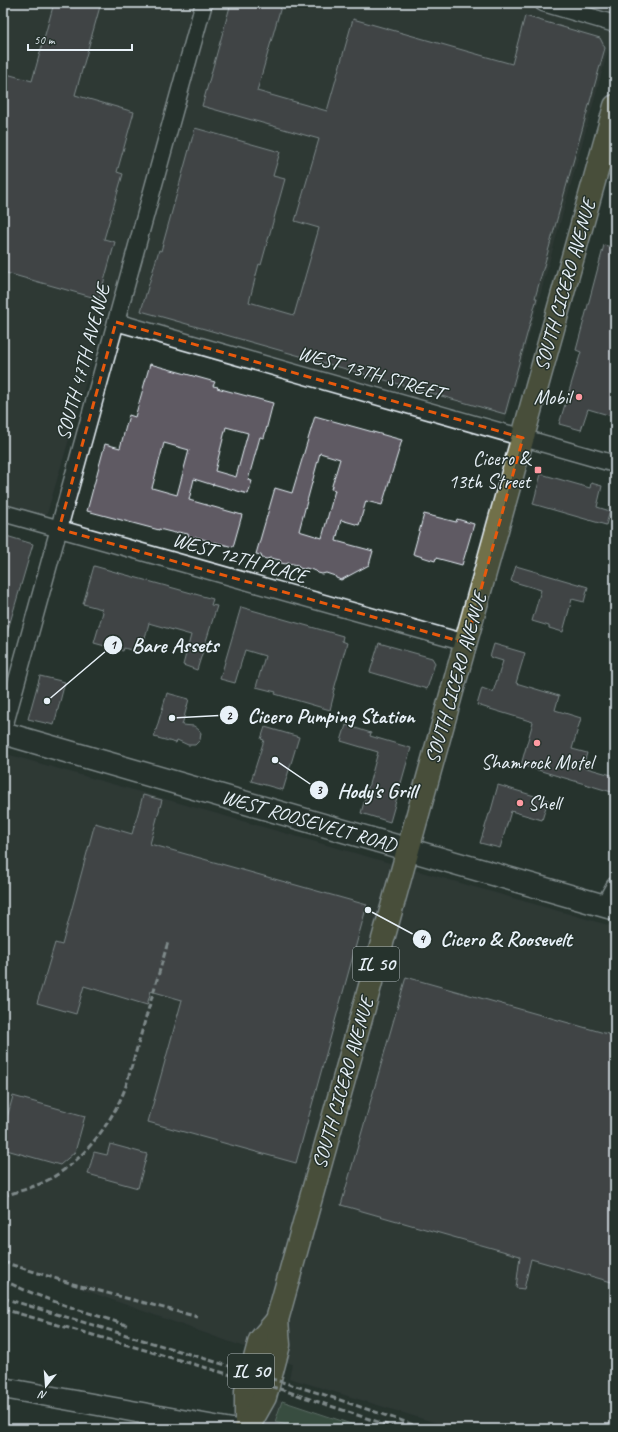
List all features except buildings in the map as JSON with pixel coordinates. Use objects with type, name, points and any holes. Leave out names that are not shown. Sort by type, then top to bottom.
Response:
[{"type":"main road","name":"SOUTH CICERO AVENUE","points":[[246,1429],[246,1391],[258,1347],[260,1340],[277,1320],[615,106]]},
{"type":"main road","name":"WEST ROOSEVELT ROAD","points":[[3,732],[609,907]]},
{"type":"street","name":"SOUTH 47TH AVENUE","points":[[3,732],[204,3]]},
{"type":"street","points":[[543,3],[615,24]]},
{"type":"street","name":"WEST 13TH STREET","points":[[116,322],[615,464]]},
{"type":"street","name":"WEST 12TH PLACE","points":[[3,513],[466,643]]},
{"type":"street","points":[[609,907],[615,885]]},
{"type":"street","points":[[3,1388],[232,1429]]},
{"type":"highlighted area","points":[[116,322],[523,438],[466,643],[59,529]]},
{"type":"shaded area","points":[[3,3],[615,3],[615,25],[505,422],[107,311],[46,517],[3,504]]},
{"type":"shaded area","points":[[3,753],[615,927],[615,1429],[456,1429],[289,1378],[292,1364],[3,1261]]},
{"type":"shaded area","points":[[270,1397],[282,1401],[275,1422],[302,1429],[262,1429]]},
{"type":"green space","points":[[282,1401],[366,1429],[302,1429],[275,1422]]},
{"type":"railway","points":[[3,1196],[44,1182],[57,1174],[82,1154],[103,1130],[119,1103],[125,1089],[168,942]]},
{"type":"railway","points":[[3,1262],[73,1284],[198,1317]]},
{"type":"railway","points":[[3,1280],[49,1300],[129,1326]]},
{"type":"railway","points":[[3,1298],[322,1394],[426,1429]]},
{"type":"railway","points":[[3,1309],[283,1390],[399,1429]]},
{"type":"place","name":"Mobil","points":[[579,397]]},
{"type":"place","name":"Cicero & 13th Street","points":[[538,470]]},
{"type":"place","name":"Bare Assets","points":[[47,701]]},
{"type":"place","name":"Cicero Pumping Station","points":[[172,718]]},
{"type":"place","name":"Shamrock Motel","points":[[537,743]]},
{"type":"place","name":"Hody's Grill","points":[[275,760]]},
{"type":"place","name":"Shell","points":[[520,803]]},
{"type":"place","name":"Cicero & Roosevelt","points":[[368,910]]}]
